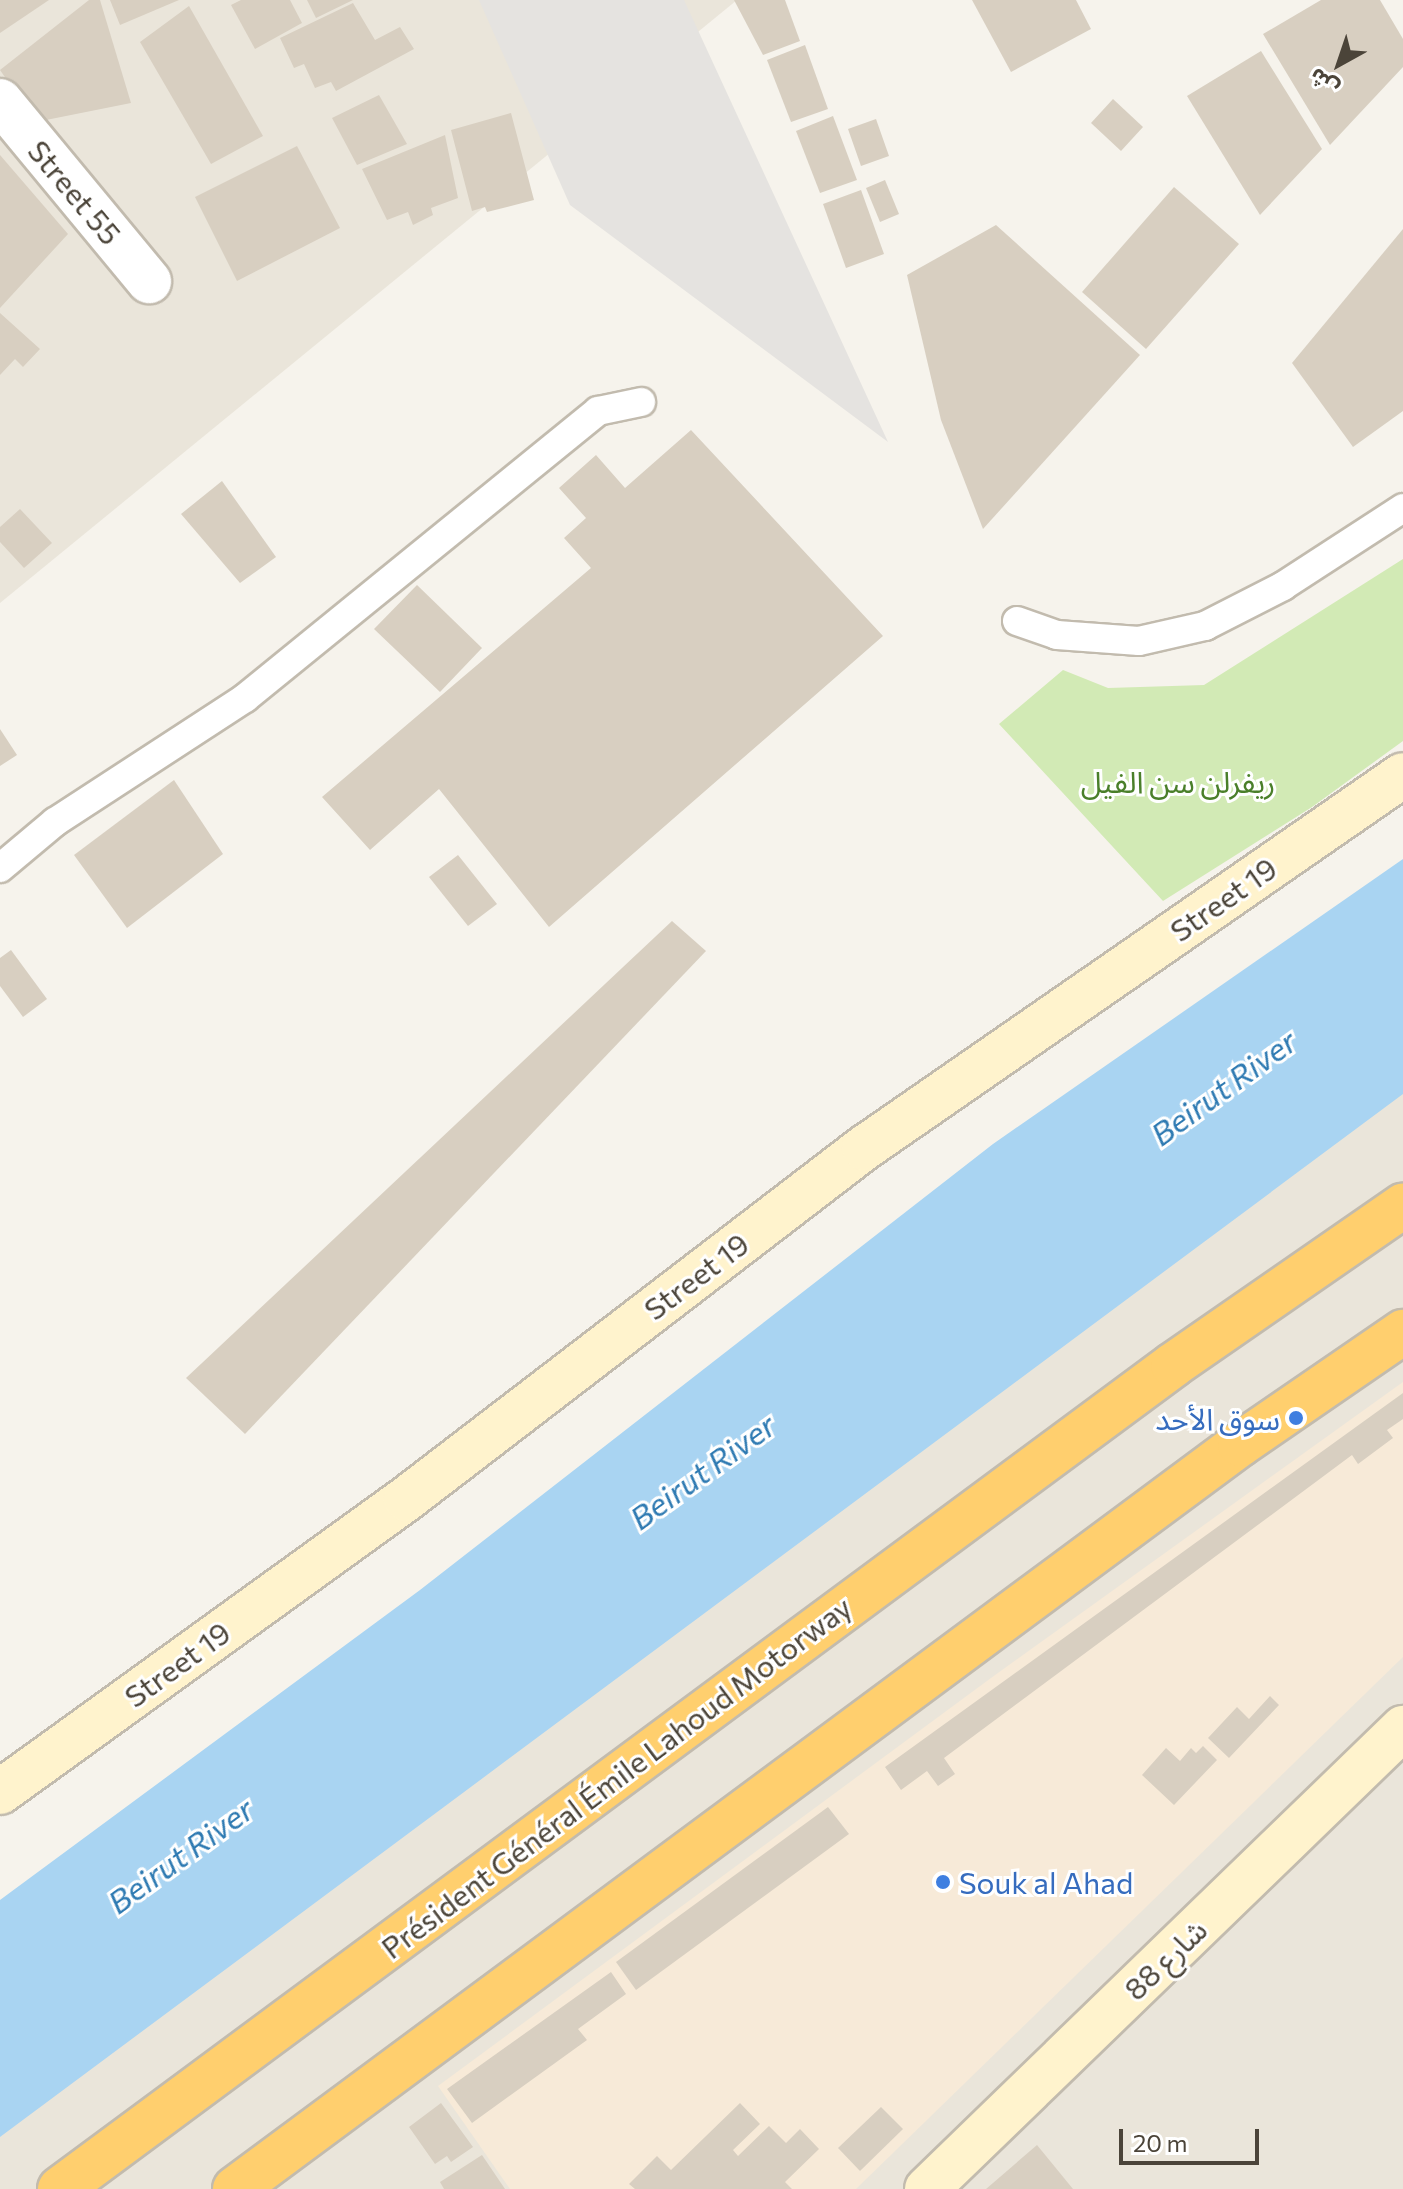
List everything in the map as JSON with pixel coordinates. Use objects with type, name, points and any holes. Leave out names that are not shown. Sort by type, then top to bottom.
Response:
[{"type":"highway","name":"Président Général Émile Lahoud Motorway","points":[[60,2189],[1173,1365],[1403,1206]]},
{"type":"highway","points":[[235,2189],[1240,1444],[1403,1332]]},
{"type":"street","name":"Street 55","points":[[0,102],[149,281]]},
{"type":"street","name":"Street 19","points":[[0,1792],[406,1499],[864,1148],[1403,775]]},
{"type":"street","name":"شارع 88","points":[[927,2189],[1403,1728]]},
{"type":"lane","points":[[0,868],[55,822],[245,698],[598,411],[641,402]]},
{"type":"lane","points":[[1017,621],[1057,635],[1139,641],[1205,626],[1283,586],[1403,508]]},
{"type":"shaded area","points":[[0,0],[737,0],[0,603]]},
{"type":"shaded area","points":[[479,0],[684,0],[888,442],[570,205]]},
{"type":"shaded area","points":[[1403,954],[1403,2189],[0,2189],[0,1987]]},
{"type":"shaded area","name":"Souk al Ahad","points":[[1403,1382],[1403,1657],[856,2189],[510,2189],[438,2086],[991,1678]]},
{"type":"green space","name":"ريفرلن سن الفيل","points":[[1403,559],[1403,741],[1312,807],[1163,901],[999,724],[1063,670],[1108,688],[1204,685]]},
{"type":"water","name":"Beirut River","points":[[1403,859],[1403,1094],[0,2137],[0,1900],[420,1590],[993,1144]]},
{"type":"building","points":[[0,0],[49,0],[0,33]]},
{"type":"building","points":[[89,0],[100,0],[131,103],[36,122],[0,70]]},
{"type":"building","points":[[110,0],[179,0],[120,25]]},
{"type":"building","points":[[241,0],[290,0],[302,23],[255,49],[231,5]]},
{"type":"building","points":[[307,0],[353,0],[316,18]]},
{"type":"building","points":[[734,0],[785,0],[800,41],[763,55]]},
{"type":"building","points":[[972,0],[1076,0],[1091,29],[1011,72]]},
{"type":"building","points":[[1321,0],[1380,0],[1403,39],[1403,67],[1330,145],[1263,34]]},
{"type":"building","points":[[353,3],[375,40],[400,27],[414,49],[336,91],[331,82],[315,88],[304,64],[294,68],[280,38]]},
{"type":"building","points":[[189,6],[263,136],[211,164],[140,42]]},
{"type":"building","points":[[805,45],[828,109],[791,122],[767,60]]},
{"type":"building","points":[[1261,51],[1322,149],[1260,215],[1187,96]]},
{"type":"building","points":[[379,95],[407,144],[357,165],[332,118]]},
{"type":"building","points":[[1113,99],[1143,127],[1121,151],[1091,123]]},
{"type":"building","points":[[511,113],[534,200],[487,212],[485,207],[472,211],[451,130]]},
{"type":"building","points":[[833,116],[857,180],[820,193],[796,131]]},
{"type":"building","points":[[876,119],[889,156],[861,166],[848,129]]},
{"type":"building","points":[[445,135],[458,198],[431,208],[433,215],[413,225],[408,212],[387,220],[362,169]]},
{"type":"building","points":[[297,146],[340,228],[237,281],[195,197]]},
{"type":"building","points":[[0,155],[68,234],[0,308]]},
{"type":"building","points":[[885,180],[899,214],[880,222],[866,188]]},
{"type":"building","points":[[1174,187],[1239,244],[1146,349],[1082,292]]},
{"type":"building","points":[[861,190],[884,254],[846,268],[823,204]]},
{"type":"building","points":[[996,225],[1140,355],[983,529],[941,420],[907,275]]},
{"type":"building","points":[[1403,229],[1403,411],[1353,447],[1292,363]]},
{"type":"building","points":[[0,313],[40,349],[23,367],[15,359],[0,375]]},
{"type":"building","points":[[691,430],[883,636],[549,927],[439,789],[370,850],[322,797],[591,568],[564,538],[586,518],[559,488],[596,455],[625,488]]},
{"type":"building","points":[[222,481],[276,557],[240,583],[181,514]]},
{"type":"building","points":[[20,509],[52,543],[24,568],[0,542],[0,527]]},
{"type":"building","points":[[417,585],[482,648],[440,692],[374,629]]},
{"type":"building","points":[[0,729],[17,755],[0,766]]},
{"type":"building","points":[[174,780],[223,854],[127,928],[74,855]]},
{"type":"building","points":[[458,855],[497,904],[468,926],[429,877]]},
{"type":"building","points":[[672,921],[706,951],[245,1434],[186,1378]]},
{"type":"building","points":[[11,950],[47,999],[23,1017],[0,986],[0,958]]},
{"type":"building","points":[[1403,1393],[1403,1419],[1387,1430],[1393,1438],[1358,1464],[1352,1455],[944,1758],[955,1774],[938,1786],[927,1771],[901,1790],[885,1767]]},
{"type":"building","points":[[1270,1696],[1279,1705],[1229,1758],[1208,1738],[1237,1707],[1249,1719]]},
{"type":"building","points":[[1203,1746],[1217,1760],[1174,1805],[1142,1775],[1166,1748],[1180,1761],[1191,1748],[1196,1753]]},
{"type":"building","points":[[828,1807],[849,1834],[636,1990],[616,1962]]},
{"type":"building","points":[[611,1972],[626,1994],[578,2029],[587,2040],[472,2123],[447,2089]]},
{"type":"building","points":[[441,2103],[473,2147],[451,2162],[447,2156],[435,2164],[409,2127]]},
{"type":"building","points":[[740,2103],[760,2124],[733,2150],[738,2156],[769,2126],[786,2143],[800,2129],[819,2149],[785,2182],[792,2189],[635,2189],[629,2184],[657,2156],[671,2170]]},
{"type":"building","points":[[881,2107],[903,2129],[860,2171],[838,2148]]},
{"type":"building","points":[[1037,2145],[1073,2189],[986,2189]]},
{"type":"building","points":[[482,2155],[505,2189],[444,2189],[440,2182]]},
{"type":"place","name":"سوق الأحد","points":[[1296,1418]]},
{"type":"place","name":"Souk al Ahad","points":[[943,1882]]}]
